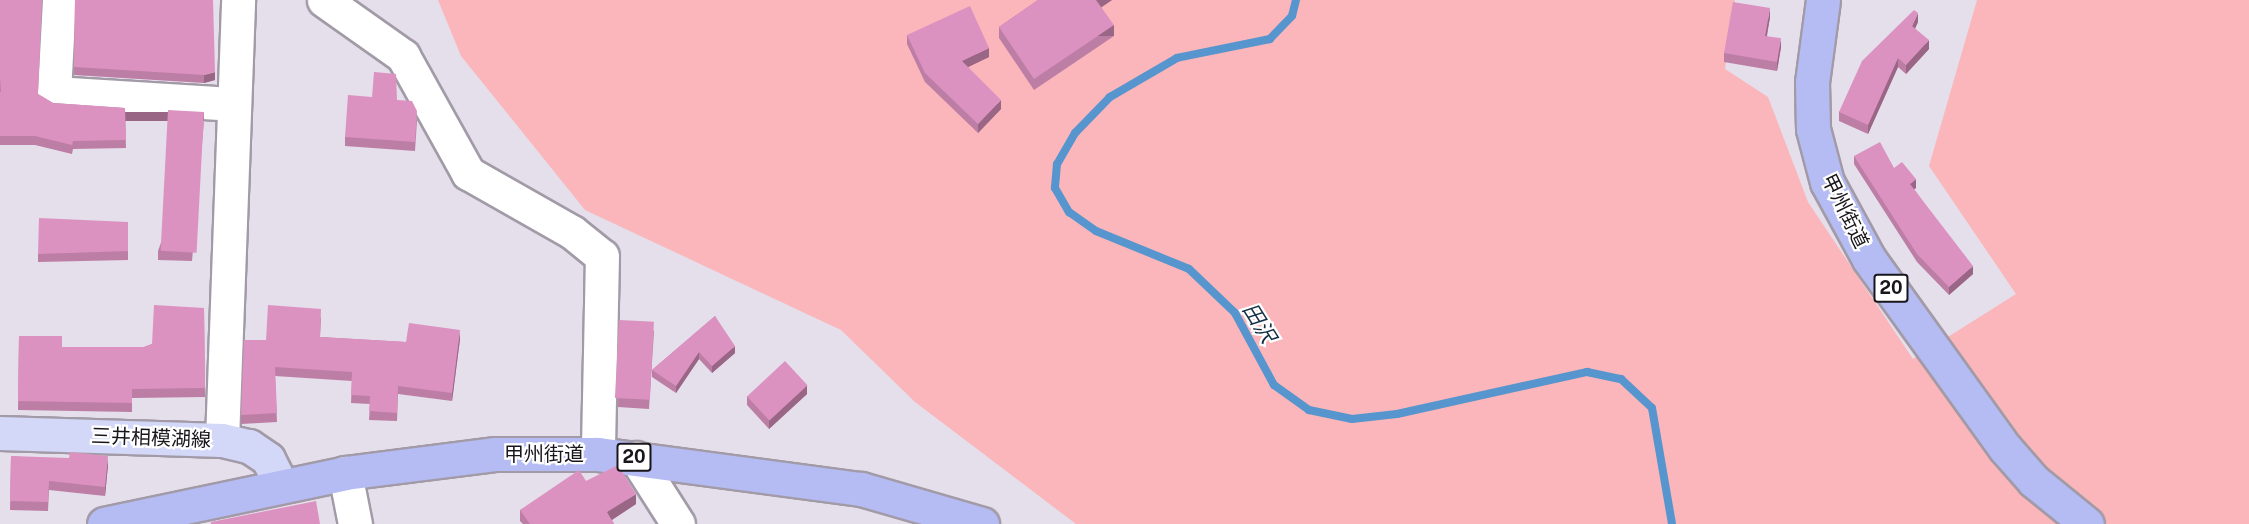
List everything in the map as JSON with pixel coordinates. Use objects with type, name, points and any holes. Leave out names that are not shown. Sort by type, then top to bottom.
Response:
[{"type":"highway","name":"甲州街道","points":[[1823,0],[1812,93],[1813,129],[1827,182],[1869,259],[2005,448],[2034,481],[2087,524]]},
{"type":"highway","name":"甲州街道","points":[[104,524],[200,514],[281,485],[345,473],[496,454],[598,454],[861,489],[982,524]]},
{"type":"main road","name":"三井相模湖線","points":[[0,433],[222,440],[249,446],[268,459],[281,485]]},
{"type":"street","points":[[59,0],[54,93],[232,104]]},
{"type":"street","points":[[222,440],[232,104],[238,0]]},
{"type":"street","points":[[324,0],[403,56],[468,173],[581,238],[602,256],[598,454]]},
{"type":"street","points":[[636,458],[678,524]]},
{"type":"street","points":[[345,473],[355,524]]},
{"type":"shaded area","points":[[438,0],[1735,0],[1725,69],[1768,97],[1808,202],[1913,359],[2016,294],[1929,166],[1977,0],[2249,0],[2249,524],[1076,524],[915,402],[841,330],[585,210],[461,56]]},
{"type":"building","points":[[0,0],[42,0],[38,94],[53,103],[125,108],[126,140],[73,141],[72,145],[35,136],[0,136]]},
{"type":"building","points":[[75,0],[213,0],[215,72],[204,75],[74,67]]},
{"type":"building","points":[[1038,0],[1096,0],[1114,25],[1034,79],[999,27]]},
{"type":"building","points":[[1733,2],[1770,8],[1765,36],[1781,38],[1777,62],[1724,53]]},
{"type":"building","points":[[970,6],[989,48],[962,61],[1001,100],[978,124],[925,73],[907,35]]},
{"type":"building","points":[[1914,10],[1918,13],[1912,26],[1929,40],[1906,65],[1898,58],[1868,125],[1839,112],[1862,61]]},
{"type":"building","points":[[374,72],[396,74],[397,100],[412,101],[417,111],[415,142],[345,137],[348,95],[372,97]]},
{"type":"building","points":[[168,110],[204,112],[197,253],[161,251]]},
{"type":"building","points":[[1880,142],[1894,168],[1902,162],[1916,179],[1910,184],[1973,266],[1949,287],[1917,254],[1854,156]]},
{"type":"building","points":[[39,218],[128,222],[128,251],[38,254]]},
{"type":"building","points":[[154,305],[204,308],[205,388],[132,389],[132,403],[18,401],[19,336],[62,336],[62,347],[144,347],[152,344]]},
{"type":"building","points":[[268,305],[321,309],[320,337],[406,342],[409,323],[460,330],[452,393],[398,386],[397,413],[369,411],[370,396],[351,395],[352,372],[275,367],[277,413],[241,415],[244,340],[266,340]]},
{"type":"building","points":[[715,316],[735,346],[712,366],[699,352],[676,386],[652,370]]},
{"type":"building","points":[[619,320],[654,322],[650,400],[615,398]]},
{"type":"building","points":[[785,361],[808,385],[769,421],[747,396]]},
{"type":"building","points":[[70,452],[108,456],[105,487],[49,481],[48,502],[10,501],[11,456],[69,458]]},
{"type":"building","points":[[618,465],[636,494],[607,512],[614,524],[530,524],[520,510],[579,470],[586,481]]},
{"type":"building","points":[[316,501],[320,524],[211,524],[211,522]]},
{"type":"waterway","name":"田沢","points":[[1296,0],[1292,16],[1270,39],[1177,58],[1110,97],[1075,133],[1057,164],[1055,188],[1069,212],[1096,231],[1189,269],[1235,313],[1274,385],[1309,410],[1352,419],[1397,414],[1587,372],[1621,379],[1652,408],[1672,524]]}]
